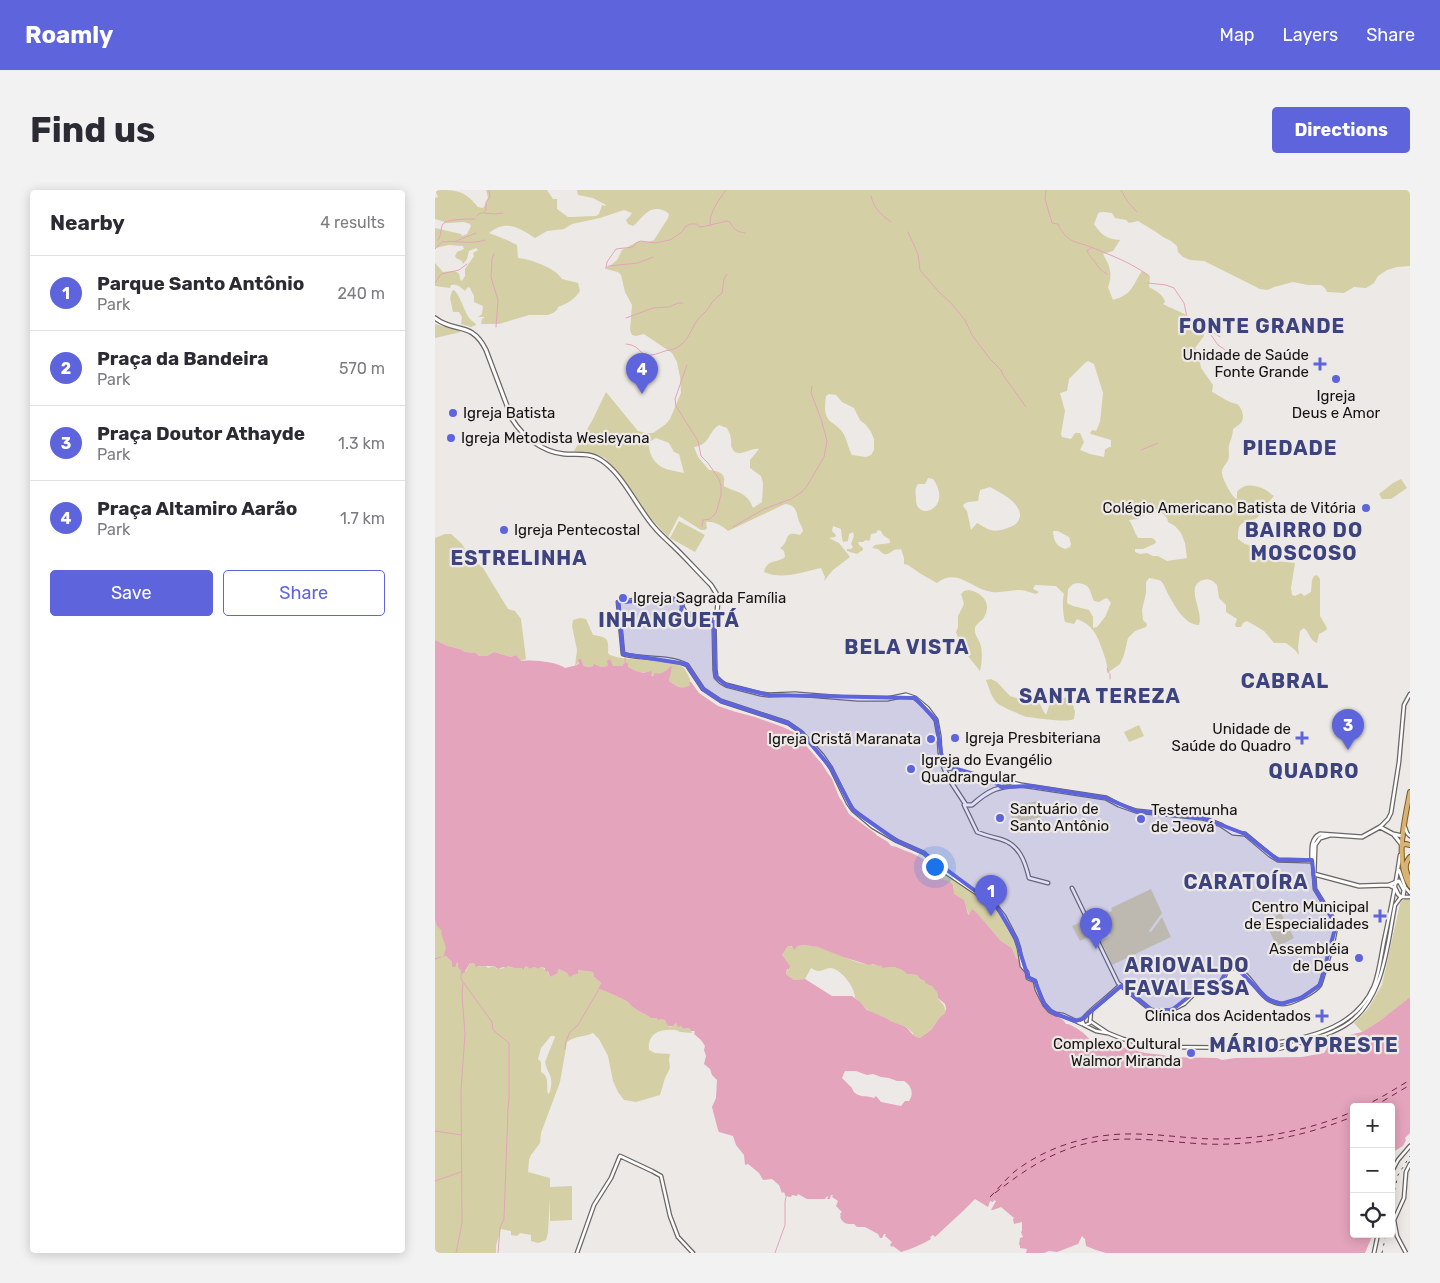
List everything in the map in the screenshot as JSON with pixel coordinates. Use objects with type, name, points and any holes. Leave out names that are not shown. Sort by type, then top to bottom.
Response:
[{"type":"main road","points":[[435,318],[445,324],[469,330],[481,341],[512,419],[528,438],[553,452],[599,458],[613,470],[655,528],[711,585],[718,600],[714,622],[715,670],[721,682],[758,694],[769,695],[795,694],[858,699],[887,699],[908,696],[918,700],[933,714],[938,727],[942,762],[949,779],[967,806],[972,805],[985,794],[995,789],[1021,785]]},
{"type":"main road","points":[[942,762],[970,775],[1106,798],[1119,805],[1141,812],[1203,818],[1221,825],[1233,833],[1247,836],[1279,860],[1313,860]]},
{"type":"main road","points":[[942,762],[953,768]]},
{"type":"main road","points":[[991,779],[996,782],[995,789]]},
{"type":"main road","points":[[1410,792],[1409,809],[1402,845],[1404,876],[1410,886]]},
{"type":"main road","points":[[1389,885],[1395,888],[1398,894],[1402,896],[1404,890],[1400,882],[1389,885],[1356,885],[1314,872],[1312,843],[1320,834],[1362,837],[1380,826],[1393,834],[1402,845]]},
{"type":"main road","points":[[1313,833],[1315,845],[1313,860]]},
{"type":"main road","points":[[1393,834],[1403,836]]},
{"type":"main road","points":[[1315,845],[1320,838],[1330,835]]},
{"type":"main road","points":[[1402,845],[1410,845]]},
{"type":"main road","points":[[1410,857],[1405,866],[1410,881]]},
{"type":"street","points":[[714,622],[686,612],[682,606],[683,602],[668,597],[618,602],[623,654],[684,663],[703,690],[721,701],[788,723],[801,732],[831,768],[848,804],[853,810],[873,827],[897,841],[924,853],[942,870],[997,907],[1011,928],[1019,948],[1022,966],[1029,978],[1034,980],[1036,989],[1048,1009],[1053,1013],[1063,1015],[1096,1031],[1108,1033],[1136,1043],[1158,1046],[1277,1049],[1306,1041],[1352,1016],[1363,1004],[1377,982],[1402,845]]},
{"type":"street","points":[[1380,826],[1388,819],[1391,813],[1399,762],[1404,705],[1410,694]]},
{"type":"street","points":[[1404,705],[1410,702]]},
{"type":"street","points":[[963,802],[978,833],[1007,841],[1018,851],[1024,861],[1029,878],[1048,882]]},
{"type":"street","points":[[969,815],[972,805]]},
{"type":"street","points":[[1405,827],[1410,837]]},
{"type":"street","points":[[1403,836],[1410,837]]},
{"type":"street","points":[[1384,948],[1395,905],[1402,896],[1410,895],[1398,868]]},
{"type":"street","points":[[1073,888],[1121,985],[1157,1012],[1175,1009],[1184,1004],[1199,990],[1215,989],[1227,971],[1232,968],[1239,969],[1266,998],[1273,1002],[1286,1004],[1316,989],[1321,983],[1336,928],[1336,923],[1315,889],[1314,872]]},
{"type":"street","points":[[1075,1022],[1084,1018],[1121,985]]},
{"type":"street","points":[[1084,1025],[1089,1024],[1091,1010]]},
{"type":"street","points":[[1084,1018],[1088,1018],[1108,1033]]},
{"type":"street","points":[[1084,1018],[1084,1025]]},
{"type":"street","points":[[1272,1048],[1272,1044],[1275,1043],[1322,1033]]},
{"type":"street","points":[[1275,1043],[1278,1046],[1277,1049]]},
{"type":"street","points":[[1395,1166],[1410,1146]]},
{"type":"street","points":[[577,1253],[594,1204],[611,1178],[621,1156],[661,1176],[670,1216],[679,1237],[693,1253]]},
{"type":"street","points":[[1406,1253],[1397,1236],[1394,1220],[1404,1198],[1406,1172],[1410,1164]]},
{"type":"street","points":[[1373,1253],[1377,1238]]},
{"type":"highlighted area","points":[[677,599],[683,602],[681,611],[714,622],[716,677],[726,685],[769,695],[915,698],[936,720],[943,765],[991,779],[1001,787],[1031,786],[1106,798],[1136,811],[1203,818],[1245,834],[1278,860],[1312,860],[1315,889],[1336,925],[1320,985],[1301,998],[1281,1004],[1267,999],[1231,962],[1218,987],[1196,991],[1172,1010],[1151,1010],[1121,986],[1082,1019],[1075,1021],[1053,1013],[1044,1004],[1035,981],[1028,977],[1016,939],[997,907],[924,853],[897,841],[853,810],[831,768],[801,732],[788,723],[721,701],[703,689],[686,664],[623,654],[618,602]]},
{"type":"shaded area","points":[[435,190],[455,191],[464,194],[478,207],[483,208],[488,199],[486,190],[547,190],[553,199],[557,199],[557,209],[571,217],[596,216],[599,214],[602,205],[606,205],[593,198],[578,195],[577,190],[1410,190],[1410,266],[1387,270],[1366,288],[1354,287],[1344,293],[1327,292],[1321,285],[1293,282],[1268,290],[1260,289],[1204,261],[1190,260],[1183,257],[1178,252],[1177,246],[1171,241],[1138,221],[1129,223],[1126,220],[1115,218],[1112,213],[1100,212],[1094,224],[1105,236],[1120,240],[1113,251],[1103,254],[1110,270],[1108,287],[1113,300],[1120,298],[1128,292],[1142,271],[1150,276],[1149,287],[1163,297],[1165,302],[1163,304],[1188,316],[1202,329],[1204,336],[1195,348],[1198,352],[1201,368],[1213,385],[1212,392],[1237,404],[1243,413],[1242,422],[1233,429],[1229,445],[1229,458],[1222,471],[1225,481],[1236,499],[1237,492],[1240,489],[1249,486],[1264,489],[1274,496],[1257,518],[1240,525],[1238,539],[1245,544],[1265,550],[1276,561],[1295,563],[1291,588],[1292,595],[1295,596],[1301,593],[1304,596],[1311,592],[1312,580],[1317,575],[1320,579],[1320,616],[1327,629],[1319,634],[1317,643],[1312,640],[1304,628],[1300,631],[1299,655],[1286,643],[1274,643],[1264,631],[1247,621],[1241,627],[1236,627],[1237,619],[1226,612],[1226,605],[1219,598],[1217,585],[1214,582],[1207,579],[1203,580],[1195,588],[1200,619],[1199,625],[1189,621],[1180,613],[1161,581],[1149,578],[1146,582],[1146,593],[1142,610],[1143,620],[1147,624],[1146,627],[1135,631],[1128,638],[1120,664],[1107,673],[1105,658],[1094,631],[1087,624],[1077,619],[1074,624],[1065,622],[1064,594],[1056,586],[1035,585],[1033,589],[1039,592],[1036,594],[1024,590],[992,592],[952,577],[937,583],[904,564],[901,549],[886,554],[872,548],[875,545],[890,543],[890,540],[878,530],[876,533],[871,534],[869,541],[858,542],[863,550],[857,554],[847,551],[847,549],[853,547],[851,544],[854,536],[853,532],[849,534],[848,541],[843,542],[841,529],[833,526],[832,531],[836,535],[829,538],[839,543],[850,557],[833,570],[824,581],[825,577],[821,568],[785,575],[764,572],[770,563],[785,557],[784,551],[780,548],[789,535],[800,535],[803,531],[796,510],[785,504],[728,531],[712,522],[706,522],[707,528],[701,530],[679,516],[668,537],[647,514],[605,458],[595,454],[574,451],[592,421],[606,392],[638,431],[645,433],[653,433],[666,424],[681,393],[677,362],[672,353],[644,334],[632,335],[630,330],[632,305],[625,292],[621,275],[618,272],[606,269],[617,260],[622,250],[639,241],[648,242],[654,240],[669,214],[658,209],[650,210],[633,226],[628,224],[626,220],[632,213],[624,210],[572,224],[564,229],[547,231],[535,238],[512,226],[501,226],[495,229],[489,233],[517,245],[518,258],[542,265],[554,271],[562,279],[578,283],[580,291],[571,301],[558,307],[557,310],[548,315],[529,315],[499,324],[481,324],[482,319],[485,317],[478,317],[482,314],[483,306],[474,302],[474,296],[470,288],[468,287],[465,291],[455,285],[451,285],[450,288],[435,286],[435,263],[443,272],[457,272],[462,281],[465,276],[465,269],[474,256],[473,253],[478,250],[476,248],[469,251],[467,259],[463,264],[455,256],[457,252],[464,249],[463,246],[449,245],[435,248],[435,228],[461,234],[462,236],[467,234],[471,226],[464,222],[448,223],[435,219],[435,198],[438,197]],"holes":[[[1088,361],[1094,364],[1103,393],[1100,422],[1096,431],[1092,430],[1090,433],[1111,440],[1111,447],[1105,450],[1104,457],[1080,450],[1084,442],[1080,433],[1075,433],[1071,439],[1062,437],[1065,411],[1060,393],[1067,391],[1069,379]],[[829,394],[836,395],[842,402],[854,408],[874,439],[874,450],[871,455],[866,457],[852,455],[846,438],[839,428],[828,419],[825,410],[826,396]],[[719,425],[727,428],[731,437],[731,447],[737,453],[759,449],[750,460],[750,468],[761,476],[763,483],[762,502],[753,508],[748,498],[724,486],[722,474],[709,470],[698,457],[694,447],[706,441]],[[656,438],[669,443],[674,452],[679,454],[684,473],[658,465],[649,449],[649,442]],[[928,478],[933,479],[938,489],[939,498],[937,504],[932,509],[922,510],[918,506],[916,499],[918,484],[925,484]],[[990,487],[1014,502],[1019,511],[1019,520],[1014,525],[1001,530],[989,529],[977,523],[971,530],[967,511],[963,506],[968,502],[978,501],[980,490]],[[1158,509],[1167,518],[1168,522],[1181,533],[1185,543],[1187,558],[1167,561],[1158,556],[1135,552],[1135,549],[1143,549],[1156,543],[1152,538],[1138,538],[1129,520],[1138,519]],[[1053,531],[1058,531],[1069,537],[1070,547],[1065,549],[1057,544]],[[1078,583],[1088,587],[1094,601],[1099,602],[1106,598],[1111,603],[1105,617],[1097,627],[1093,628],[1093,617],[1089,610],[1067,603],[1068,589],[1073,584]]]},
{"type":"shaded area","points":[[454,290],[460,298],[468,317],[476,325],[471,327],[461,324],[462,317],[459,312],[453,312],[450,298]]},
{"type":"shaded area","points":[[435,324],[459,331],[461,332],[435,338]]},
{"type":"shaded area","points":[[1401,479],[1407,488],[1391,499],[1382,499],[1379,494]]},
{"type":"shaded area","points":[[679,521],[705,535],[695,552],[670,538]]},
{"type":"shaded area","points":[[451,534],[462,544],[469,556],[483,568],[508,609],[515,611],[521,619],[526,659],[520,661],[516,655],[511,657],[494,652],[487,656],[479,656],[476,653],[465,652],[435,640],[435,538]]},
{"type":"shaded area","points":[[969,590],[979,594],[987,604],[986,614],[975,628],[982,650],[980,671],[963,650],[956,632],[958,616],[964,604],[961,594]]},
{"type":"shaded area","points":[[586,619],[593,635],[606,639],[610,655],[627,659],[673,663],[685,669],[690,679],[690,685],[685,687],[677,686],[669,681],[670,675],[667,674],[651,675],[650,671],[640,673],[628,667],[628,663],[625,662],[622,666],[613,667],[596,665],[587,667],[579,662],[575,666],[577,650],[572,626],[573,620]]},
{"type":"shaded area","points":[[435,640],[465,652],[476,653],[479,656],[487,656],[494,652],[511,657],[516,655],[521,661],[531,660],[557,664],[565,668],[577,665],[579,659],[587,667],[594,664],[601,667],[608,666],[607,661],[610,659],[613,666],[622,666],[625,662],[628,663],[628,667],[642,673],[652,672],[651,675],[653,676],[655,673],[662,673],[672,666],[669,681],[679,687],[690,685],[689,682],[691,682],[699,693],[718,706],[755,717],[795,733],[822,764],[832,779],[839,797],[849,814],[891,846],[912,853],[928,862],[944,880],[951,883],[954,894],[964,900],[968,914],[972,909],[975,911],[1001,941],[1012,948],[1016,958],[1020,960],[1028,979],[1034,981],[1041,1004],[1066,1024],[1081,1031],[1090,1040],[1170,1057],[1217,1058],[1222,1060],[1235,1058],[1302,1057],[1324,1053],[1332,1039],[1362,1032],[1410,997],[1410,1133],[1405,1138],[1403,1146],[1395,1151],[1395,1103],[1350,1103],[1350,1238],[1371,1238],[1365,1253],[1106,1253],[1086,1246],[1085,1239],[1082,1236],[1078,1244],[1057,1252],[1026,1253],[1027,1249],[1020,1248],[1019,1245],[1020,1238],[1023,1237],[1021,1232],[1022,1222],[1014,1224],[1014,1218],[1001,1207],[991,1210],[996,1201],[994,1200],[993,1202],[990,1201],[988,1207],[975,1199],[935,1237],[933,1235],[928,1241],[901,1252],[890,1245],[892,1242],[885,1236],[886,1234],[880,1238],[878,1234],[865,1227],[857,1227],[854,1224],[844,1222],[840,1217],[842,1212],[836,1206],[838,1201],[832,1197],[833,1195],[831,1195],[830,1199],[827,1199],[827,1196],[825,1199],[807,1199],[798,1194],[797,1196],[786,1197],[779,1185],[772,1179],[763,1180],[759,1173],[748,1164],[745,1165],[744,1155],[736,1145],[733,1136],[718,1130],[712,1107],[716,1098],[717,1080],[712,1075],[710,1069],[704,1064],[706,1056],[705,1046],[694,1034],[695,1031],[691,1031],[689,1028],[683,1029],[681,1026],[678,1027],[676,1023],[670,1026],[665,1020],[660,1019],[658,1021],[657,1018],[651,1018],[632,1007],[628,1002],[598,989],[601,983],[594,977],[593,972],[578,970],[578,974],[571,977],[559,969],[558,973],[550,977],[548,971],[546,972],[545,968],[541,967],[530,969],[526,966],[523,970],[522,968],[508,966],[498,969],[494,966],[476,967],[474,963],[470,963],[464,973],[461,974],[458,963],[455,967],[452,967],[452,962],[446,956],[443,957],[445,945],[441,930],[435,920]],"holes":[[[803,945],[818,947],[869,965],[880,965],[883,968],[894,967],[907,974],[917,975],[937,992],[938,998],[945,1004],[945,1013],[931,1030],[920,1038],[914,1036],[906,1027],[867,1010],[852,996],[832,996],[805,979],[794,980],[786,974],[790,966],[782,955],[788,946],[792,946],[794,950],[798,946]],[[845,1071],[856,1071],[867,1075],[873,1074],[897,1081],[904,1081],[910,1088],[911,1098],[901,1106],[881,1102],[876,1096],[874,1098],[858,1095],[842,1078]]]},
{"type":"shaded area","points":[[991,679],[997,682],[1010,696],[1026,701],[1037,700],[1046,715],[1052,697],[1057,700],[1067,697],[1071,698],[1075,712],[1074,719],[1058,720],[1027,717],[1006,708],[997,703],[993,698],[986,680]]},
{"type":"shaded area","points":[[1139,725],[1144,736],[1129,742],[1124,732]]},
{"type":"shaded area","points":[[1038,801],[1041,817],[1013,823],[1009,807]]},
{"type":"shaded area","points":[[943,872],[995,907],[1004,917],[1018,948],[1020,960],[1016,958],[1012,948],[1001,941],[977,914],[969,915],[966,907],[954,894],[954,887],[944,880],[941,875]]},
{"type":"shaded area","points":[[1151,889],[1162,913],[1149,931],[1151,932],[1162,917],[1171,937],[1112,965],[1101,941],[1111,936],[1109,930],[1098,935],[1090,918],[1107,910],[1109,912],[1112,911],[1111,908]]},
{"type":"shaded area","points":[[1410,900],[1410,997],[1362,1032],[1354,1023],[1368,1009],[1382,985],[1400,904],[1401,901]]},
{"type":"shaded area","points":[[1281,913],[1294,938],[1277,947],[1265,921]]},
{"type":"shaded area","points":[[1087,919],[1089,922],[1085,924],[1086,926],[1090,924],[1094,934],[1080,941],[1072,926]]},
{"type":"shaded area","points":[[435,920],[444,938],[444,957],[446,956],[452,962],[452,967],[458,963],[461,971],[466,971],[470,963],[474,963],[478,967],[485,965],[488,968],[494,966],[497,969],[508,966],[524,969],[526,966],[530,969],[541,967],[547,970],[550,977],[559,969],[571,977],[578,974],[578,970],[593,972],[594,977],[601,983],[598,989],[628,1002],[651,1018],[657,1018],[658,1021],[660,1019],[665,1020],[670,1027],[676,1023],[683,1029],[689,1028],[692,1033],[676,1030],[661,1031],[650,1039],[649,1050],[655,1053],[670,1054],[670,1068],[660,1095],[636,1102],[624,1100],[618,1092],[613,1081],[608,1056],[599,1039],[593,1033],[567,1042],[560,1082],[541,1133],[540,1143],[529,1160],[528,1172],[550,1178],[550,1187],[572,1186],[572,1220],[550,1221],[550,1197],[546,1240],[538,1243],[531,1241],[531,1235],[520,1233],[517,1236],[511,1235],[511,1231],[501,1229],[496,1253],[435,1253]],"holes":[[[551,1036],[554,1036],[545,1062],[551,1082],[548,1094],[547,1079],[541,1072],[541,1062],[538,1059],[541,1048]]]},
{"type":"shaded area","points":[[803,945],[819,947],[861,963],[880,965],[884,968],[894,967],[907,974],[917,975],[935,988],[938,998],[944,1006],[945,1013],[931,1030],[920,1038],[913,1036],[913,1033],[906,1027],[870,1012],[855,998],[853,989],[847,980],[835,969],[829,968],[819,971],[811,968],[805,979],[794,980],[786,974],[789,965],[782,955],[788,946],[795,949]]},
{"type":"waterway","points":[[477,216],[486,210],[486,202],[490,197],[489,190]]},
{"type":"waterway","points":[[710,225],[713,211],[726,190]]},
{"type":"waterway","points":[[1046,190],[1045,199],[1052,223],[1058,224],[1068,238],[1119,259],[1148,275]]},
{"type":"waterway","points":[[1121,190],[1127,201],[1137,212]]},
{"type":"waterway","points":[[871,196],[878,210],[891,222]]},
{"type":"waterway","points":[[484,213],[503,213]]},
{"type":"waterway","points":[[438,240],[445,222],[475,219]]},
{"type":"waterway","points":[[606,268],[607,262],[616,249],[633,247],[641,241],[655,243],[670,240],[690,224],[697,224],[700,227],[727,221],[736,230],[745,233]]},
{"type":"waterway","points":[[908,232],[918,254],[920,270],[965,320],[972,335],[1001,370],[1026,407]]},
{"type":"waterway","points":[[456,241],[476,233]]},
{"type":"waterway","points":[[435,249],[442,242],[485,240]]},
{"type":"waterway","points":[[1091,248],[1087,251],[1100,269],[1107,274]]},
{"type":"waterway","points":[[494,254],[491,277],[498,300],[496,327]]},
{"type":"waterway","points":[[606,268],[609,266],[638,263],[653,257]]},
{"type":"waterway","points":[[435,283],[441,274],[459,270],[467,264]]},
{"type":"waterway","points":[[626,344],[636,347],[646,355],[680,346],[688,337],[698,319],[722,293],[724,279],[727,274]]},
{"type":"waterway","points":[[1148,283],[1174,288],[1184,303],[1187,317],[1220,337]]},
{"type":"waterway","points":[[626,318],[653,308],[669,307],[683,303]]},
{"type":"waterway","points":[[1211,335],[1218,345],[1230,356]]},
{"type":"waterway","points":[[687,365],[675,399],[676,406],[698,441],[701,456],[719,479],[721,486],[721,495],[716,513],[710,519],[703,520],[702,526]]},
{"type":"waterway","points":[[733,527],[764,509],[791,499],[802,492],[824,457],[827,441],[811,393],[812,386]]},
{"type":"waterway","points":[[1141,450],[1158,443]]},
{"type":"waterway","points":[[625,657],[625,662]]},
{"type":"waterway","points":[[1108,668],[1109,673]]},
{"type":"waterway","points":[[1110,674],[1110,679]]},
{"type":"waterway","points":[[435,959],[441,957]]},
{"type":"waterway","points":[[461,974],[461,979],[492,1022],[493,1030],[509,1043],[509,1100],[504,1219],[500,1228],[498,1253]]},
{"type":"waterway","points":[[456,1253],[462,1223],[461,1090],[465,1034],[463,983]]},
{"type":"waterway","points":[[565,1049],[570,1032],[578,1025],[599,989]]},
{"type":"waterway","points":[[435,1131],[461,1135]]},
{"type":"waterway","points":[[435,1181],[461,1172]]},
{"type":"waterway","points":[[775,1253],[785,1225],[786,1197]]},
{"type":"ferry route","points":[[1370,1103],[1410,1080]]},
{"type":"ferry route","points":[[1380,1103],[1410,1085]]},
{"type":"ferry route","points":[[990,1197],[1014,1172],[1027,1163],[1055,1148],[1086,1139],[1118,1134],[1235,1139],[1287,1132],[1338,1118],[1350,1113]]},
{"type":"ferry route","points":[[995,1193],[1037,1164],[1059,1152],[1084,1144],[1129,1139],[1205,1144],[1243,1143],[1300,1134],[1350,1118]]},
{"type":"railway","points":[[1394,1193],[1398,1175],[1410,1156]]},
{"type":"railway","points":[[1382,1253],[1385,1238]]},
{"type":"place","name":"Unidade de Saúde Fonte Grande","points":[[1320,364]]},
{"type":"place","name":"Igreja Deus e Amor","points":[[1336,379]]},
{"type":"place","name":"Praça Altamiro Aarão","points":[[642,394]]},
{"type":"place","name":"Igreja Batista","points":[[453,413]]},
{"type":"place","name":"Igreja Metodista Wesleyana","points":[[451,438]]},
{"type":"place","name":"Colégio Americano Batista de Vitória","points":[[1366,508]]},
{"type":"place","name":"Igreja Pentecostal","points":[[504,530]]},
{"type":"place","name":"Igreja Sagrada Família","points":[[623,598]]},
{"type":"place","name":"Igreja Presbiteriana","points":[[955,738]]},
{"type":"place","name":"Unidade de Saúde do Quadro","points":[[1302,738]]},
{"type":"place","name":"Igreja Cristã Maranata","points":[[931,739]]},
{"type":"place","name":"Praça Doutor Athayde","points":[[1348,750]]},
{"type":"place","name":"Igreja do Evangélio Quadrangular","points":[[911,769]]},
{"type":"place","name":"Santuário de Santo Antônio","points":[[1000,818]]},
{"type":"place","name":"Testemunha de Jeová","points":[[1141,819]]},
{"type":"place","name":"Parque Santo Antônio","points":[[991,916]]},
{"type":"place","name":"Centro Municipal de Especialidades","points":[[1380,916]]},
{"type":"place","name":"Praça da Bandeira","points":[[1096,949]]},
{"type":"place","name":"Assembléia de Deus","points":[[1359,958]]},
{"type":"place","name":"Clínica dos Acidentados","points":[[1322,1016]]},
{"type":"place","name":"Complexo Cultural Walmor Miranda","points":[[1191,1053]]},
{"type":"district","name":"FONTE GRANDE","points":[[1262,326]]},
{"type":"district","name":"PIEDADE","points":[[1290,448]]},
{"type":"district","name":"BAIRRO DO MOSCOSO","points":[[1304,542]]},
{"type":"district","name":"ESTRELINHA","points":[[519,558]]},
{"type":"district","name":"INHANGUETÁ","points":[[669,620]]},
{"type":"district","name":"BELA VISTA","points":[[907,647]]},
{"type":"district","name":"CABRAL","points":[[1285,681]]},
{"type":"district","name":"SANTA TEREZA","points":[[1100,696]]},
{"type":"district","name":"QUADRO","points":[[1314,771]]},
{"type":"district","name":"CARATOÍRA","points":[[1246,882]]},
{"type":"district","name":"ARIOVALDO FAVALESSA","points":[[1187,976]]},
{"type":"district","name":"MÁRIO CYPRESTE","points":[[1304,1045]]}]
